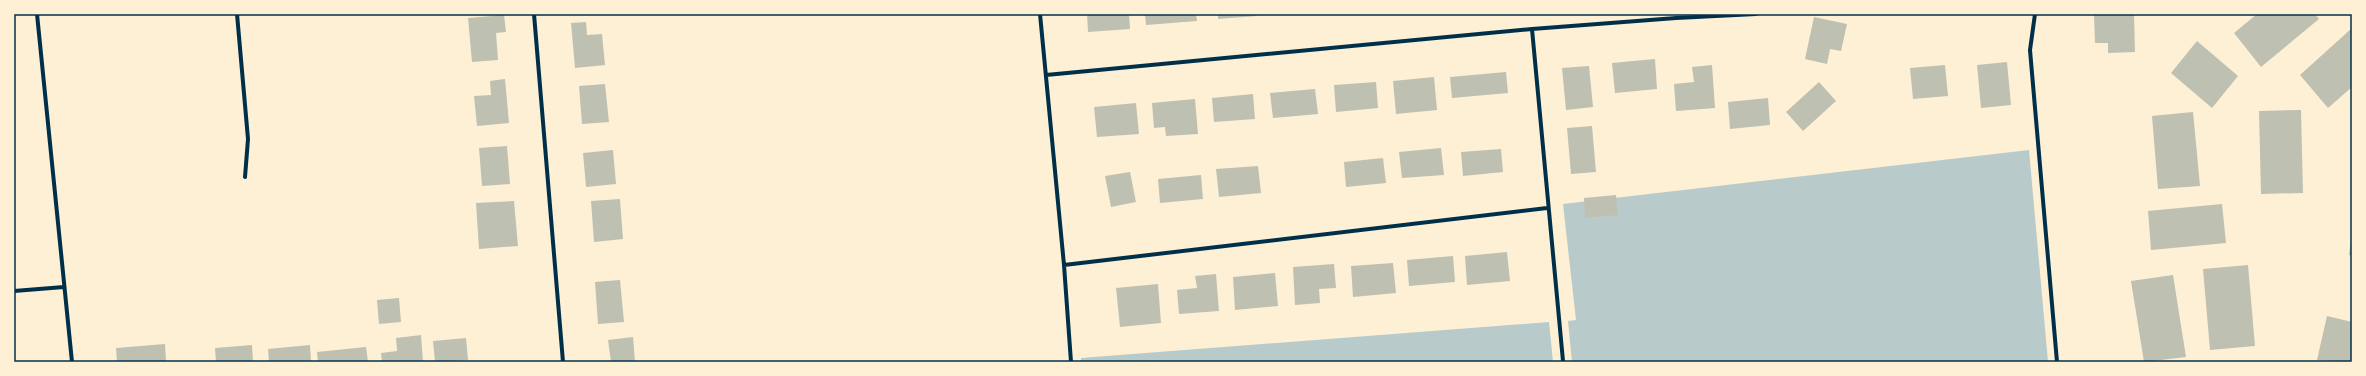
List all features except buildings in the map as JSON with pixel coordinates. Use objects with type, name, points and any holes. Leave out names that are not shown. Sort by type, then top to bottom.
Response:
[{"type":"street","points":[[37,14],[72,362]]},
{"type":"street","points":[[237,14],[248,139],[245,177]]},
{"type":"street","points":[[534,14],[564,362]]},
{"type":"street","points":[[1040,14],[1064,265],[1071,362]]},
{"type":"street","points":[[1046,75],[1532,29],[1676,18],[1756,14]]},
{"type":"street","points":[[2035,14],[2030,50],[2057,362]]},
{"type":"street","points":[[1532,29],[1547,208],[1563,361]]},
{"type":"street","points":[[1064,265],[1547,208]]},
{"type":"street","points":[[14,292],[64,287]]},
{"type":"shaded area","points":[[2029,150],[2048,362],[1572,362],[1568,321],[1576,320],[1563,204]]},
{"type":"shaded area","points":[[1549,322],[1553,362],[1081,362],[1081,358]]}]
